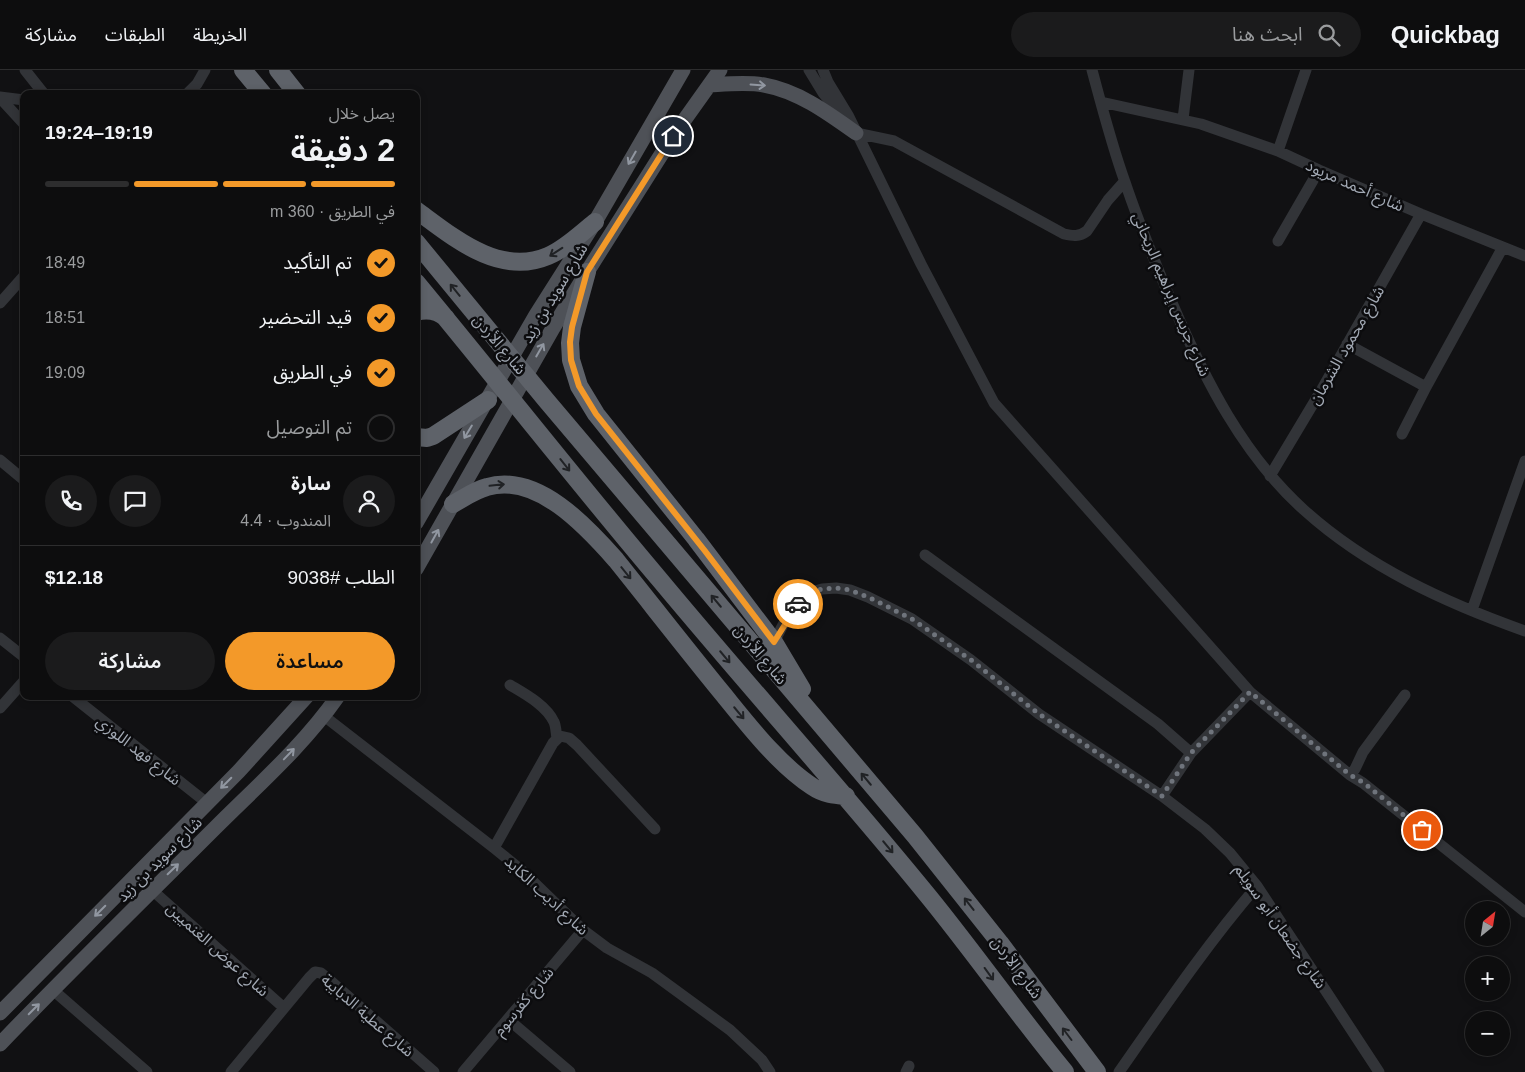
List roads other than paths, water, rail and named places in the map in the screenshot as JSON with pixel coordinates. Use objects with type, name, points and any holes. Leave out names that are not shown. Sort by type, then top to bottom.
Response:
[{"type":"highway","points":[[243,70],[260,90]]},
{"type":"highway","points":[[278,70],[294,90]]},
{"type":"highway","points":[[420,213],[478,252],[501,260],[518,262],[528,262],[549,256],[594,222]]},
{"type":"highway","name":"شارع الأردن","points":[[420,247],[546,400],[846,754],[951,882],[1097,1072]]},
{"type":"highway","points":[[587,272],[572,327],[570,342],[571,360],[579,386],[596,414],[707,553],[774,642],[797,682],[846,754]]},
{"type":"highway","name":"شارع الأردن","points":[[420,287],[592,500],[728,662],[846,796],[966,943],[1030,1029],[1065,1072]]},
{"type":"highway","points":[[420,311],[434,311],[448,321]]},
{"type":"highway","points":[[420,437],[433,436],[490,395]]},
{"type":"highway","points":[[453,504],[488,486],[503,484],[519,486],[536,492],[565,509],[616,560],[752,729],[778,757],[798,776],[815,788],[831,795],[846,796]]},
{"type":"main road","name":"شارع سويد بن زيد","points":[[420,516],[536,315],[594,222],[683,70]]},
{"type":"main road","name":"شارع سويد بن زيد","points":[[420,561],[510,402],[587,272],[678,128],[720,70]]},
{"type":"main road","points":[[710,84],[762,84],[783,89],[856,132]]},
{"type":"main road","name":"شارع سويد بن زيد","points":[[0,1012],[207,803],[303,700]]},
{"type":"main road","name":"شارع سويد بن زيد","points":[[0,1044],[288,756],[324,716],[335,700]]},
{"type":"street","points":[[25,70],[41,90]]},
{"type":"street","points":[[191,90],[205,70]]},
{"type":"street","points":[[809,70],[824,93],[856,132],[894,141],[1064,234],[1078,236],[1087,231],[1108,200],[1124,182]]},
{"type":"street","points":[[823,70],[994,403],[1250,692],[1350,775],[1364,783],[1525,912]]},
{"type":"street","name":"شارع جريس إبراهيم الريحاني","points":[[1092,70],[1124,182],[1162,280],[1201,367],[1234,425],[1270,476],[1304,510],[1339,538],[1391,572],[1452,604],[1525,631]]},
{"type":"street","points":[[1183,119],[1189,70]]},
{"type":"street","points":[[1278,151],[1306,70]]},
{"type":"street","points":[[0,98],[20,100]]},
{"type":"street","points":[[0,98],[20,120]]},
{"type":"street","name":"شارع أحمد مريود","points":[[1101,102],[1183,119],[1216,128],[1278,151],[1421,214],[1525,256]]},
{"type":"street","points":[[1278,241],[1319,170]]},
{"type":"street","name":"شارع محمود الشرمان","points":[[1270,476],[1421,214]]},
{"type":"street","points":[[1402,434],[1503,247]]},
{"type":"street","points":[[0,303],[20,285]]},
{"type":"street","points":[[1347,344],[1426,387]]},
{"type":"street","points":[[0,460],[20,477]]},
{"type":"street","points":[[1472,610],[1525,461]]},
{"type":"street","points":[[925,555],[1158,724],[1191,753]]},
{"type":"street","name":"شارع جضعان أبو سويلم","points":[[766,660],[774,642],[797,605],[812,592],[822,589],[850,590],[912,619],[971,660],[1046,718],[1162,796],[1205,830],[1230,853],[1257,886],[1379,1072]]},
{"type":"street","points":[[0,638],[20,654]]},
{"type":"street","points":[[494,848],[557,738],[554,722],[546,711],[527,695],[510,685]]},
{"type":"street","points":[[0,708],[20,686]]},
{"type":"street","points":[[1162,796],[1191,753],[1250,692]]},
{"type":"street","points":[[1350,775],[1363,752],[1405,694]]},
{"type":"street","name":"شارع فهد اللوزي","points":[[77,700],[207,803]]},
{"type":"street","name":"شارع أديب الكايد","points":[[324,716],[520,869],[583,930],[606,948],[652,973],[730,1030],[762,1060],[770,1072]]},
{"type":"street","points":[[557,738],[564,736],[577,745],[655,829]]},
{"type":"street","points":[[1119,1072],[1172,997],[1239,907],[1257,886]]},
{"type":"street","name":"شارع عوض الغنميين","points":[[152,890],[284,1007]]},
{"type":"street","name":"شارع كفرسوم","points":[[463,1072],[509,1020],[583,930]]},
{"type":"street","name":"شارع عطية الدبايبة","points":[[231,1072],[315,972],[321,973],[434,1072]]},
{"type":"street","points":[[53,990],[147,1072]]},
{"type":"street","points":[[509,1020],[570,1072]]}]
